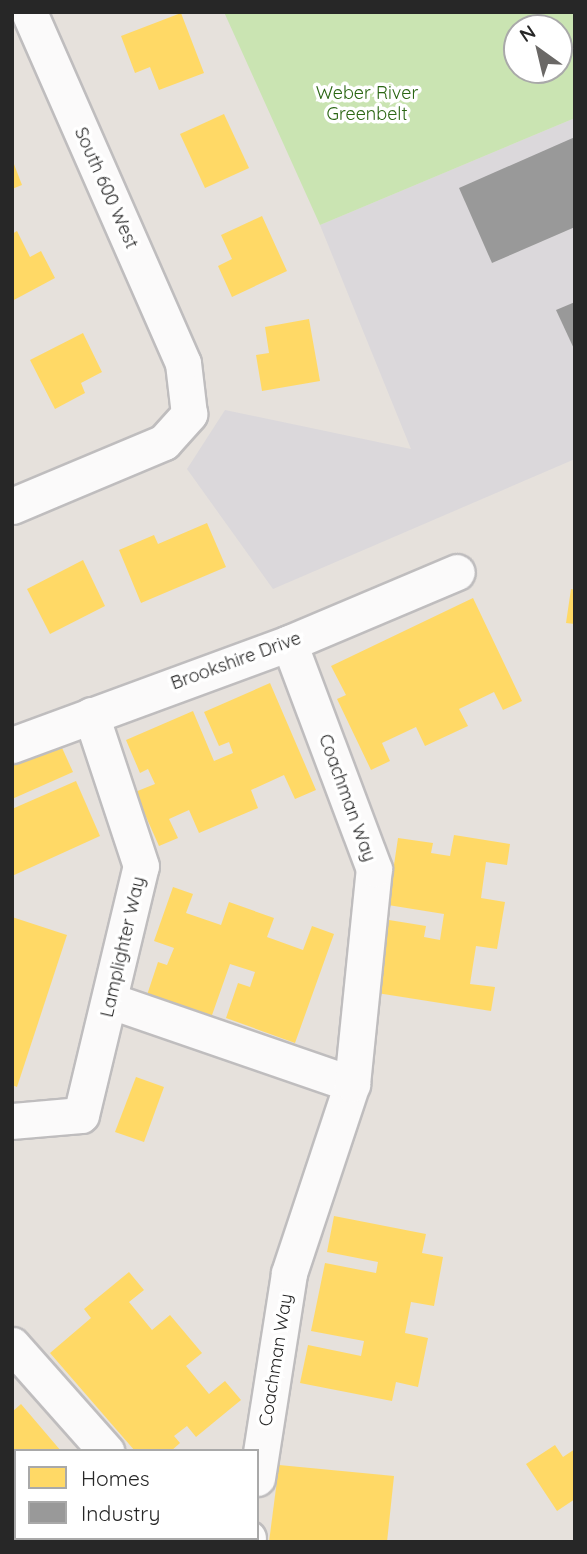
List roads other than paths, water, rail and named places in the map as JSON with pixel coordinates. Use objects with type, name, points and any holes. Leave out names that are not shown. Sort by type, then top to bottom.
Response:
[{"type":"street","name":"South 600 West","points":[[12,506],[164,443],[189,414],[183,363],[29,12]]},
{"type":"street","name":"Brookshire Drive","points":[[12,745],[289,642],[457,572]]},
{"type":"street","name":"Coachman Way","points":[[259,1465],[289,1273],[352,1084],[374,869],[289,642]]},
{"type":"street","name":"Lamplighter Way","points":[[12,1121],[81,1115],[111,1001],[141,866],[91,715]]},
{"type":"street","points":[[111,1001],[352,1084]]},
{"type":"street","points":[[12,1345],[104,1449]]},
{"type":"park label","name":"Weber River Greenbelt","points":[[367,104]]}]
